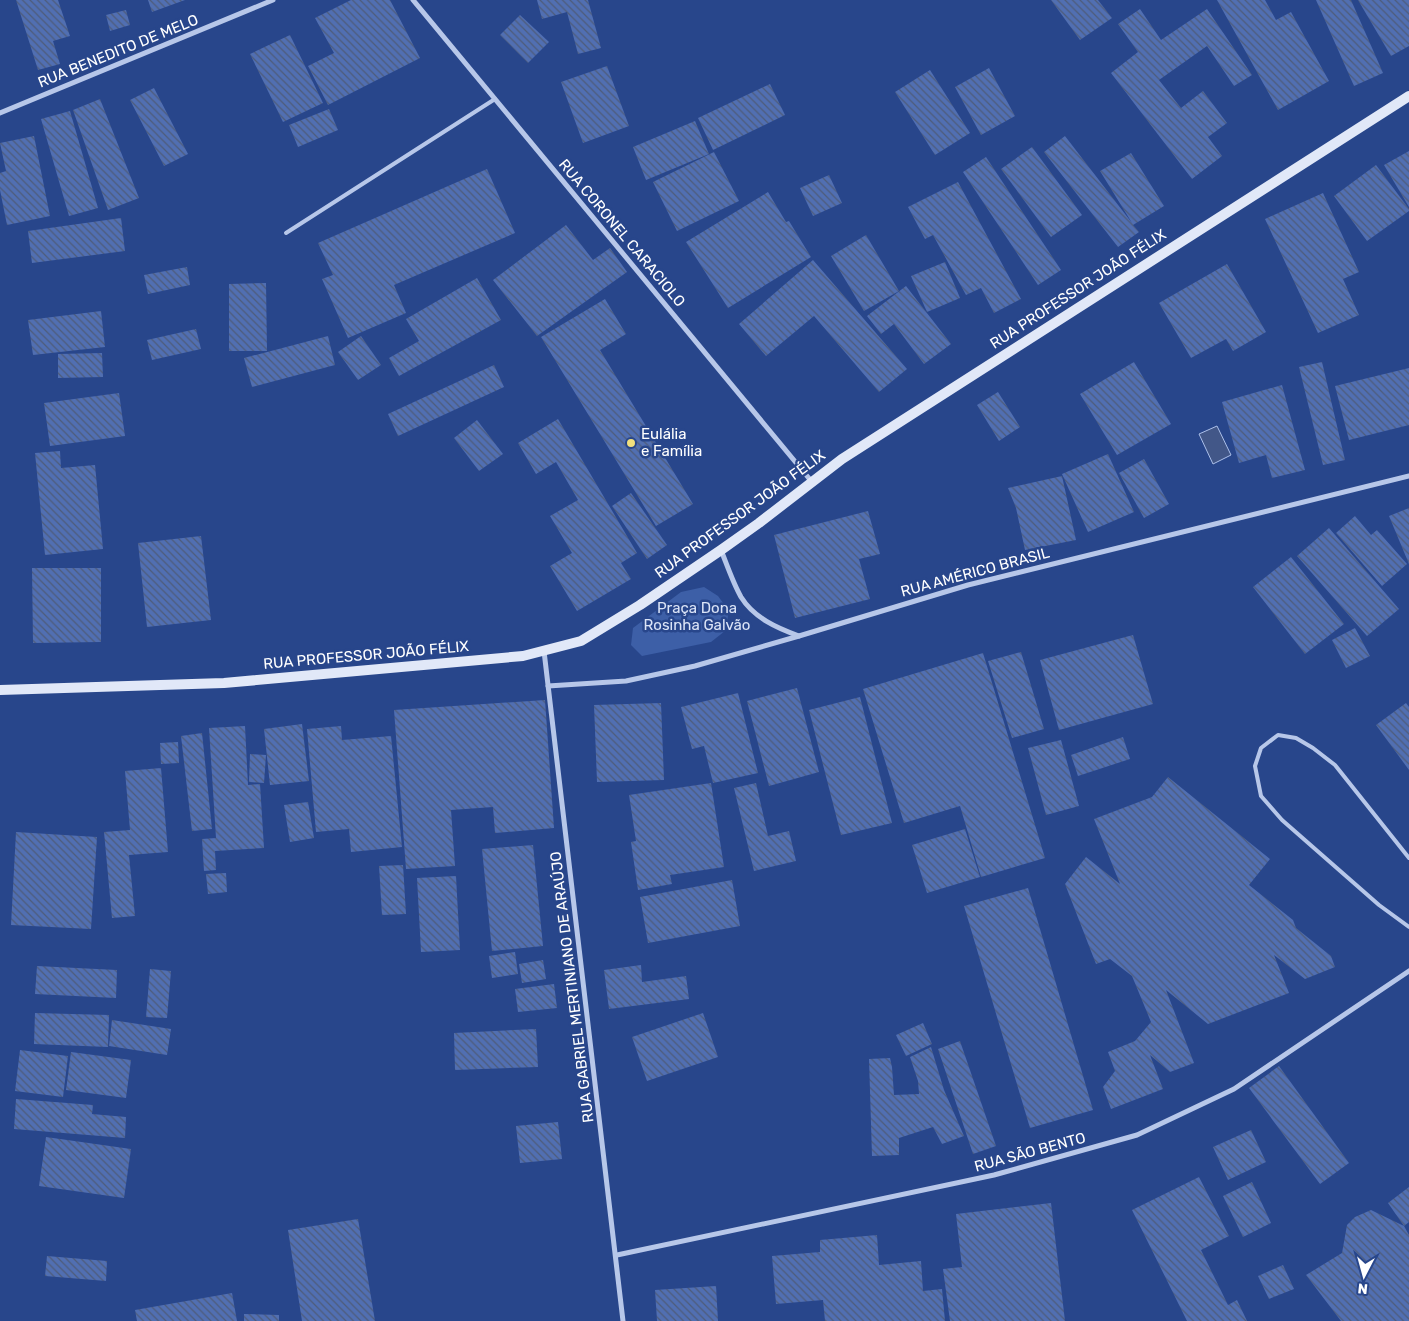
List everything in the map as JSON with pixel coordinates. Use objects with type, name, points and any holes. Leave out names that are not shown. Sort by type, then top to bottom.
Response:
[{"type":"street","name":"RUA BENEDITO DE MELO","points":[[0,113],[273,0]]},
{"type":"street","name":"RUA CORONEL CARACIOLO","points":[[414,0],[812,482]]},
{"type":"street","name":"RUA PROFESSOR JOÃO FÉLIX","points":[[0,690],[224,683],[522,656],[581,641],[640,605],[721,550],[877,435],[1409,96]]},
{"type":"street","name":"RUA AMÉRICO BRASIL","points":[[548,686],[626,681],[694,666],[968,585],[1409,476]]},
{"type":"street","points":[[721,550],[741,597],[757,616],[780,629],[799,636]]},
{"type":"street","name":"RUA GABRIEL MERTINIANO DE ARAÚJO","points":[[544,650],[617,1256],[623,1321]]},
{"type":"street","name":"RUA SÃO BENTO","points":[[617,1256],[994,1176],[1137,1135],[1234,1089],[1409,971]]},
{"type":"lane","points":[[286,233],[495,99]]},
{"type":"lane","points":[[1409,858],[1335,765],[1314,748],[1296,738],[1278,735],[1261,748],[1254,766],[1261,796],[1282,820],[1379,905],[1409,927]]},
{"type":"green space","name":"Praça Dona Rosinha Galvão","points":[[704,587],[718,596],[729,611],[725,631],[711,642],[642,656],[631,645],[633,628],[681,592]]},
{"type":"shaded area","points":[[1217,426],[1231,455],[1213,464],[1199,434]]},
{"type":"building","points":[[16,0],[58,0],[70,36],[53,41],[60,64],[38,70]]},
{"type":"building","points":[[148,0],[185,0],[152,12]]},
{"type":"building","points":[[351,0],[390,0],[420,58],[328,105],[308,66],[334,53],[315,18]]},
{"type":"building","points":[[537,0],[588,0],[601,48],[578,54],[567,12],[542,19]]},
{"type":"building","points":[[1051,0],[1098,0],[1112,18],[1080,40]]},
{"type":"building","points":[[1217,0],[1265,0],[1276,20],[1291,12],[1329,81],[1278,110]]},
{"type":"building","points":[[1316,0],[1351,0],[1383,73],[1354,86]]},
{"type":"building","points":[[1358,0],[1409,0],[1409,46],[1391,56]]},
{"type":"building","points":[[1140,9],[1161,40],[1207,9],[1252,75],[1234,86],[1207,46],[1159,80],[1181,108],[1203,91],[1227,123],[1208,137],[1222,156],[1192,179],[1111,73],[1138,52],[1118,24]]},
{"type":"building","points":[[126,10],[130,25],[110,31],[106,15]]},
{"type":"building","points":[[520,15],[549,42],[528,63],[500,35]]},
{"type":"building","points":[[290,35],[323,103],[283,122],[250,54]]},
{"type":"building","points":[[607,66],[629,126],[583,143],[561,82]]},
{"type":"building","points":[[989,68],[1015,116],[981,135],[955,87]]},
{"type":"building","points":[[930,70],[970,133],[935,155],[895,92]]},
{"type":"building","points":[[770,84],[785,115],[713,150],[698,118]]},
{"type":"building","points":[[154,88],[188,154],[164,166],[130,100]]},
{"type":"building","points":[[100,99],[139,198],[108,210],[73,110]]},
{"type":"building","points":[[329,109],[338,130],[298,147],[289,125]]},
{"type":"building","points":[[70,111],[98,208],[69,216],[41,119]]},
{"type":"building","points":[[695,121],[709,154],[646,180],[633,147]]},
{"type":"building","points":[[34,136],[50,216],[7,225],[0,190],[0,173],[6,171],[0,143]]},
{"type":"building","points":[[1065,136],[1132,223],[1100,171],[1131,153],[1164,206],[1133,225],[1139,232],[1118,247],[1044,152]]},
{"type":"building","points":[[1032,147],[1082,215],[1051,237],[1001,169]]},
{"type":"building","points":[[1409,151],[1409,207],[1384,165]]},
{"type":"building","points":[[714,152],[739,201],[677,231],[653,182]]},
{"type":"building","points":[[986,157],[1061,270],[1038,285],[963,172]]},
{"type":"building","points":[[1376,165],[1409,211],[1367,241],[1334,196]]},
{"type":"building","points":[[487,169],[515,233],[394,285],[406,313],[348,338],[322,279],[333,275],[318,243]]},
{"type":"building","points":[[829,175],[842,203],[813,216],[800,188]]},
{"type":"building","points":[[958,182],[1021,299],[994,313],[981,288],[966,295],[933,235],[925,239],[908,207]]},
{"type":"building","points":[[768,192],[786,222],[789,221],[811,257],[728,308],[686,242]]},
{"type":"building","points":[[1323,193],[1359,272],[1343,279],[1359,315],[1318,333],[1265,219]]},
{"type":"building","points":[[121,218],[125,251],[32,263],[28,231]]},
{"type":"building","points":[[566,225],[593,260],[610,248],[627,272],[537,336],[493,280]]},
{"type":"building","points":[[866,235],[899,291],[864,311],[831,256]]},
{"type":"building","points":[[813,260],[907,369],[879,392],[814,316],[766,356],[739,324]]},
{"type":"building","points":[[945,262],[960,298],[927,312],[911,276]]},
{"type":"building","points":[[1227,264],[1266,332],[1233,351],[1226,339],[1191,358],[1159,303]]},
{"type":"building","points":[[187,267],[190,285],[148,294],[144,275]]},
{"type":"building","points":[[477,278],[501,320],[399,376],[389,358],[419,341],[406,319]]},
{"type":"building","points":[[266,283],[267,351],[229,351],[229,284]]},
{"type":"building","points":[[906,286],[951,344],[924,364],[894,324],[881,334],[867,316]]},
{"type":"building","name":"Eulália e Família","points":[[605,299],[626,334],[600,350],[693,504],[656,526],[541,337]]},
{"type":"building","points":[[101,311],[105,347],[33,355],[28,320]]},
{"type":"building","points":[[196,329],[201,349],[152,360],[147,340]]},
{"type":"building","points":[[328,336],[335,365],[252,387],[244,358]]},
{"type":"building","points":[[361,336],[381,365],[358,380],[338,352]]},
{"type":"building","points":[[102,353],[103,377],[58,378],[58,354]]},
{"type":"building","points":[[1134,362],[1171,424],[1117,455],[1080,394]]},
{"type":"building","points":[[1322,362],[1345,460],[1323,465],[1299,367]]},
{"type":"building","points":[[494,365],[504,387],[398,436],[388,414]]},
{"type":"building","points":[[1409,368],[1409,425],[1349,440],[1335,386]]},
{"type":"building","points":[[1282,385],[1305,470],[1272,478],[1266,455],[1239,463],[1222,402]]},
{"type":"building","points":[[998,392],[1020,427],[999,441],[977,405]]},
{"type":"building","points":[[119,393],[125,436],[50,446],[44,403]]},
{"type":"building","points":[[558,419],[637,553],[621,563],[631,579],[577,611],[550,566],[572,553],[550,516],[578,500],[556,462],[536,474],[518,443]]},
{"type":"building","points":[[477,420],[503,454],[479,471],[454,438]]},
{"type":"building","points":[[60,451],[61,468],[95,465],[103,549],[45,555],[35,453]]},
{"type":"building","points":[[1108,454],[1134,512],[1088,532],[1062,474]]},
{"type":"building","points":[[1144,459],[1169,504],[1144,518],[1119,473]]},
{"type":"building","points":[[1062,476],[1076,540],[1025,550],[1016,508],[1008,488]]},
{"type":"building","points":[[631,493],[667,545],[647,559],[612,506]]},
{"type":"building","points":[[1409,508],[1409,564],[1389,516]]},
{"type":"building","points":[[868,511],[880,554],[859,559],[870,599],[795,618],[774,535]]},
{"type":"building","points":[[1355,516],[1371,535],[1377,530],[1407,564],[1382,586],[1336,533]]},
{"type":"building","points":[[1329,528],[1399,609],[1367,636],[1297,556]]},
{"type":"building","points":[[201,536],[211,620],[147,627],[138,543]]},
{"type":"building","points":[[1291,557],[1344,624],[1305,654],[1253,587]]},
{"type":"building","points":[[32,568],[101,568],[101,642],[33,643]]},
{"type":"building","points":[[1355,628],[1370,656],[1346,668],[1332,640]]},
{"type":"building","points":[[1133,635],[1153,704],[1059,730],[1040,660]]},
{"type":"building","points":[[1021,652],[1044,729],[1012,738],[988,661]]},
{"type":"building","points":[[983,653],[1045,858],[981,877],[960,806],[904,823],[863,689]]},
{"type":"building","points":[[797,688],[819,772],[769,786],[747,701]]},
{"type":"building","points":[[738,693],[758,773],[713,783],[704,746],[692,749],[681,707]]},
{"type":"building","points":[[860,697],[892,823],[841,835],[809,710]]},
{"type":"building","points":[[545,700],[554,828],[495,833],[493,807],[451,810],[455,866],[406,869],[394,710]]},
{"type":"building","points":[[661,703],[664,780],[597,782],[594,705]]},
{"type":"building","points":[[1406,703],[1409,707],[1409,770],[1376,725]]},
{"type":"building","points":[[302,724],[309,781],[270,785],[264,729]]},
{"type":"building","points":[[245,726],[248,785],[260,784],[264,848],[215,851],[216,870],[204,871],[202,839],[216,838],[209,728]]},
{"type":"building","points":[[341,726],[342,740],[391,736],[402,847],[351,852],[349,829],[316,832],[307,729]]},
{"type":"building","points":[[202,733],[212,829],[192,831],[181,736]]},
{"type":"building","points":[[1123,737],[1130,759],[1078,776],[1071,755]]},
{"type":"building","points":[[1061,740],[1079,806],[1046,815],[1028,748]]},
{"type":"building","points":[[178,742],[179,763],[161,764],[160,743]]},
{"type":"building","points":[[250,754],[266,755],[264,783],[249,782]]},
{"type":"building","points":[[161,768],[168,852],[129,855],[135,916],[112,918],[104,832],[130,830],[125,771]]},
{"type":"building","points":[[1168,777],[1270,859],[1249,885],[1293,920],[1296,928],[1331,956],[1335,967],[1305,979],[1274,955],[1289,993],[1208,1024],[1166,990],[1194,1063],[1170,1072],[1150,1055],[1163,1089],[1111,1109],[1103,1087],[1115,1071],[1108,1052],[1135,1041],[1151,1022],[1132,976],[1110,959],[1096,964],[1065,884],[1086,857],[1120,884],[1094,819],[1152,797]]},
{"type":"building","points":[[711,783],[724,867],[670,875],[672,884],[638,890],[631,842],[636,841],[629,795]]},
{"type":"building","points":[[756,783],[768,836],[789,831],[796,861],[754,871],[734,788]]},
{"type":"building","points":[[308,802],[314,838],[290,842],[284,805]]},
{"type":"building","points":[[965,829],[980,877],[927,893],[912,845]]},
{"type":"building","points":[[16,832],[97,837],[91,929],[11,925]]},
{"type":"building","points":[[533,845],[543,946],[492,951],[482,849]]},
{"type":"building","points":[[403,865],[406,914],[382,915],[379,866]]},
{"type":"building","points":[[226,873],[227,892],[208,894],[206,874]]},
{"type":"building","points":[[456,876],[460,950],[421,952],[417,878]]},
{"type":"building","points":[[732,880],[740,926],[648,943],[640,897]]},
{"type":"building","points":[[1028,888],[1093,1110],[1030,1128],[964,906]]},
{"type":"building","points":[[515,952],[518,974],[492,978],[489,956]]},
{"type":"building","points":[[543,960],[546,979],[522,983],[519,964]]},
{"type":"building","points":[[641,965],[642,982],[686,976],[689,999],[609,1009],[604,970]]},
{"type":"building","points":[[37,966],[117,970],[116,998],[35,994]]},
{"type":"building","points":[[150,969],[171,971],[167,1018],[146,1017]]},
{"type":"building","points":[[554,984],[557,1008],[518,1012],[515,989]]},
{"type":"building","points":[[35,1013],[109,1015],[108,1047],[34,1044]]},
{"type":"building","points":[[703,1013],[718,1057],[647,1081],[632,1037]]},
{"type":"building","points":[[112,1020],[171,1029],[167,1055],[109,1046]]},
{"type":"building","points":[[923,1023],[932,1044],[906,1056],[896,1035]]},
{"type":"building","points":[[536,1029],[538,1067],[455,1070],[454,1033]]},
{"type":"building","points":[[960,1041],[996,1146],[973,1154],[938,1049]]},
{"type":"building","points":[[931,1047],[944,1090],[964,1136],[942,1144],[933,1127],[899,1138],[899,1155],[872,1156],[869,1059],[890,1058],[894,1095],[919,1094],[918,1081],[910,1057]]},
{"type":"building","points":[[20,1050],[68,1056],[63,1097],[15,1091]]},
{"type":"building","points":[[71,1052],[131,1060],[126,1098],[66,1090]]},
{"type":"building","points":[[1279,1066],[1349,1163],[1320,1184],[1249,1088]]},
{"type":"building","points":[[16,1099],[93,1105],[92,1114],[126,1117],[125,1138],[14,1129]]},
{"type":"building","points":[[558,1122],[562,1159],[520,1163],[516,1126]]},
{"type":"building","points":[[1251,1130],[1266,1162],[1228,1180],[1213,1147]]},
{"type":"building","points":[[46,1137],[131,1149],[124,1198],[39,1186]]},
{"type":"building","points":[[1199,1177],[1229,1236],[1201,1250],[1228,1305],[1237,1300],[1247,1321],[1187,1321],[1132,1210]]},
{"type":"building","points":[[1252,1182],[1271,1223],[1243,1237],[1223,1196]]},
{"type":"building","points":[[1409,1187],[1409,1222],[1404,1226],[1388,1203]]},
{"type":"building","points":[[1051,1203],[1065,1321],[950,1321],[943,1269],[962,1267],[956,1214]]},
{"type":"building","points":[[1371,1210],[1404,1226],[1409,1235],[1409,1321],[1341,1321],[1306,1275],[1342,1253],[1347,1225],[1355,1217]]},
{"type":"building","points":[[358,1219],[375,1321],[302,1321],[288,1230]]},
{"type":"building","points":[[877,1235],[879,1265],[921,1261],[923,1291],[942,1289],[945,1321],[825,1321],[823,1300],[776,1304],[772,1256],[820,1252],[820,1240]]},
{"type":"building","points":[[47,1256],[107,1261],[106,1281],[45,1276]]},
{"type":"building","points":[[1283,1265],[1294,1289],[1269,1299],[1258,1276]]},
{"type":"building","points":[[716,1286],[718,1321],[657,1321],[655,1290]]},
{"type":"building","points":[[232,1293],[237,1321],[137,1321],[135,1310]]},
{"type":"building","points":[[244,1314],[279,1315],[279,1321],[244,1321]]},
{"type":"place","name":"Eulália e Família","points":[[631,443]]}]
